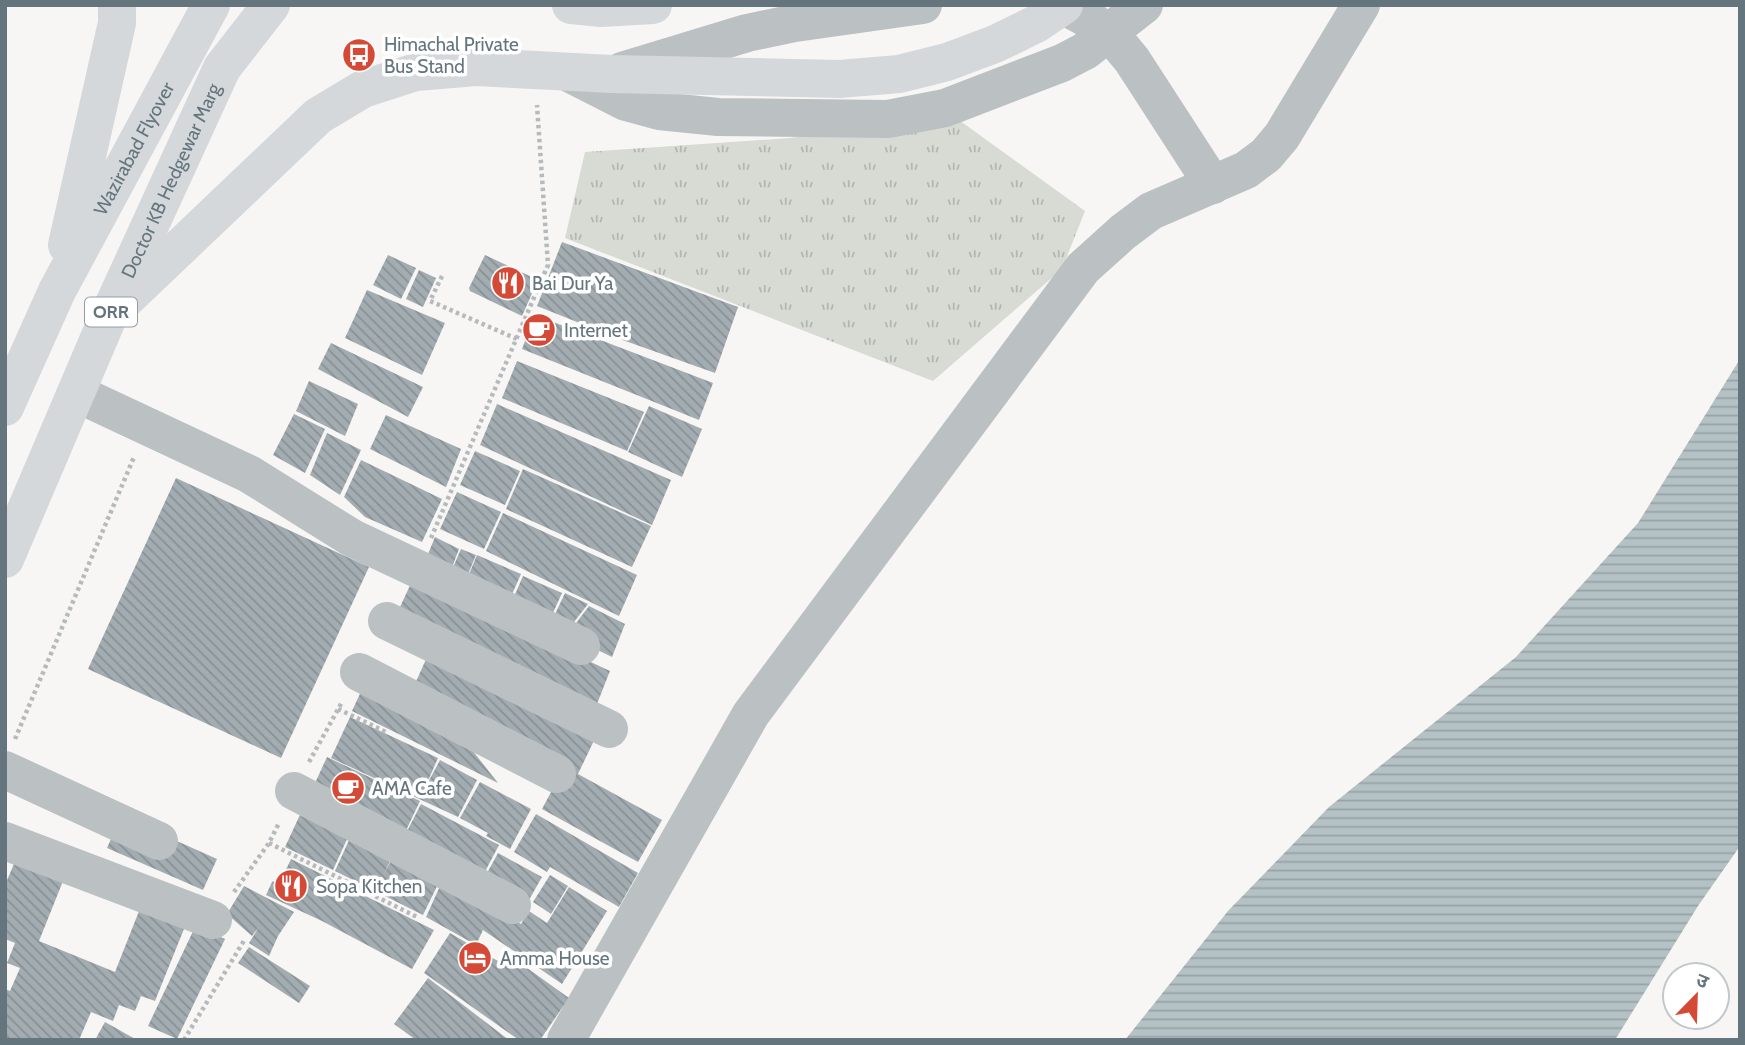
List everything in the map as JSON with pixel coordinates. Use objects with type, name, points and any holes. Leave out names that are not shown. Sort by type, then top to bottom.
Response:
[{"type":"highway","name":"ORR","points":[[5,407],[57,291],[117,23],[117,5]]},
{"type":"highway","name":"Wazirabad Flyover","points":[[57,291],[211,5]]},
{"type":"highway","name":"Doctor KB Hedgewar Marg","points":[[5,559],[109,316],[222,68],[271,5]]},
{"type":"highway","points":[[571,5],[601,8],[653,5]]},
{"type":"highway","points":[[109,316],[318,116],[363,89],[416,72],[476,67],[612,74],[839,79],[899,74],[947,62],[995,44],[1036,24],[1063,5]]},
{"type":"street","points":[[612,74],[747,33],[795,23],[923,5]]},
{"type":"street","points":[[1063,5],[1109,34],[1132,60],[1213,185]]},
{"type":"street","points":[[551,71],[626,102],[659,111],[718,117],[888,118],[945,108],[1062,63],[1085,51],[1144,5]]},
{"type":"street","points":[[566,1040],[751,713],[1083,268],[1151,211],[1246,170],[1266,155],[1282,136],[1361,5]]},
{"type":"street","points":[[76,393],[249,474],[352,538],[581,646]]},
{"type":"street","points":[[387,621],[609,729]]},
{"type":"street","points":[[359,672],[557,774]]},
{"type":"street","points":[[8,761],[159,841]]},
{"type":"street","points":[[294,791],[512,905]]},
{"type":"street","points":[[5,841],[213,920]]},
{"type":"path","points":[[548,265],[551,71]]},
{"type":"path","points":[[442,276],[430,301],[517,339]]},
{"type":"path","points":[[8,761],[146,427]]},
{"type":"path","points":[[338,709],[386,732]]},
{"type":"path","points":[[269,844],[419,918]]},
{"type":"green space","points":[[952,115],[1085,211],[1062,269],[933,381],[565,238],[585,152],[790,138]]},
{"type":"shaded area","points":[[1740,359],[1740,846],[1664,961],[1661,961],[1661,966],[1615,1040],[1125,1040],[1228,911],[1329,807],[1516,657],[1638,523]]},
{"type":"building","points":[[562,242],[738,307],[715,373],[537,306]]},
{"type":"building","points":[[388,255],[416,268],[401,299],[373,285]]},
{"type":"building","points":[[485,255],[538,280],[522,316],[470,291]]},
{"type":"building","points":[[419,270],[436,278],[423,307],[406,299]]},
{"type":"building","points":[[367,290],[445,323],[422,375],[345,338]]},
{"type":"building","points":[[535,315],[713,383],[699,420],[522,349]]},
{"type":"building","points":[[331,343],[423,387],[408,417],[318,369]]},
{"type":"building","points":[[517,361],[644,412],[627,451],[502,398]]},
{"type":"building","points":[[309,381],[358,404],[345,436],[296,411]]},
{"type":"building","points":[[497,404],[671,480],[652,525],[480,445]]},
{"type":"building","points":[[649,406],[702,429],[682,477],[628,452]]},
{"type":"building","points":[[294,414],[325,429],[305,473],[273,455]]},
{"type":"building","points":[[386,415],[461,449],[446,487],[370,449]]},
{"type":"building","points":[[327,433],[361,450],[340,495],[310,475]]},
{"type":"building","points":[[475,451],[520,471],[505,505],[460,485]]},
{"type":"building","points":[[361,460],[442,499],[422,542],[365,517],[344,497]]},
{"type":"building","points":[[523,469],[651,526],[632,567],[506,509]]},
{"type":"building","points":[[176,478],[369,567],[281,758],[88,669]]},
{"type":"building","points":[[457,492],[501,512],[484,549],[440,529]]},
{"type":"building","points":[[503,513],[637,575],[619,616],[486,551]]},
{"type":"building","points":[[435,537],[459,549],[451,570],[426,559]]},
{"type":"building","points":[[461,549],[476,555],[466,579],[451,572]]},
{"type":"building","points":[[477,555],[521,574],[509,601],[467,579]]},
{"type":"building","points":[[523,576],[562,593],[548,624],[510,606]]},
{"type":"building","points":[[413,579],[610,671],[591,719],[394,620]]},
{"type":"building","points":[[565,593],[588,604],[564,635],[549,627]]},
{"type":"building","points":[[589,606],[625,624],[612,657],[567,635]]},
{"type":"building","points":[[432,646],[600,728],[578,774],[662,820],[638,862],[542,809],[565,766],[414,686]]},
{"type":"building","points":[[365,683],[454,727],[498,783],[352,711]]},
{"type":"building","points":[[350,717],[438,758],[424,790],[440,760],[477,780],[458,817],[331,758]]},
{"type":"building","points":[[327,757],[420,801],[402,839],[310,794]]},
{"type":"building","points":[[480,782],[531,809],[510,849],[460,818]]},
{"type":"building","points":[[305,804],[353,826],[333,870],[285,847]]},
{"type":"building","points":[[421,804],[499,845],[479,883],[402,841]]},
{"type":"building","points":[[536,814],[638,873],[619,907],[550,867],[547,872],[514,852]]},
{"type":"building","points":[[121,816],[217,859],[203,890],[107,848]]},
{"type":"building","points":[[354,829],[396,848],[384,874],[397,849],[444,872],[423,915],[335,871]]},
{"type":"building","points":[[19,852],[67,871],[39,941],[115,972],[143,901],[188,919],[155,1001],[141,996],[135,1011],[119,1005],[113,1021],[91,1012],[79,1040],[5,1040],[5,989],[10,991],[20,968],[7,963],[15,943],[5,939],[5,885]]},
{"type":"building","points":[[498,853],[542,877],[525,907],[481,884]]},
{"type":"building","points":[[291,859],[434,930],[412,969],[322,921],[266,895],[272,882],[282,878]]},
{"type":"building","points":[[445,875],[521,924],[529,911],[547,923],[569,887],[607,911],[562,984],[483,930],[476,945],[426,917]]},
{"type":"building","points":[[550,875],[568,886],[551,914],[533,902]]},
{"type":"building","points":[[244,886],[294,912],[269,956],[249,943],[259,927],[252,936],[227,914]]},
{"type":"building","points":[[196,925],[225,939],[177,1039],[148,1026]]},
{"type":"building","points":[[450,933],[503,964],[509,955],[569,998],[540,1040],[519,1040],[424,973]]},
{"type":"building","points":[[249,947],[310,986],[299,1003],[238,963]]},
{"type":"building","points":[[428,978],[509,1040],[416,1040],[394,1024]]},
{"type":"building","points":[[105,1022],[137,1040],[95,1040]]},
{"type":"place","name":"Himachal Private Bus Stand","points":[[359,55]]},
{"type":"place","name":"Bai Dur Ya","points":[[508,283]]},
{"type":"place","name":"Internet","points":[[539,330]]},
{"type":"place","name":"AMA Cafe","points":[[348,788]]},
{"type":"place","name":"Sopa Kitchen","points":[[291,886]]},
{"type":"place","name":"Amma House","points":[[475,958]]}]
